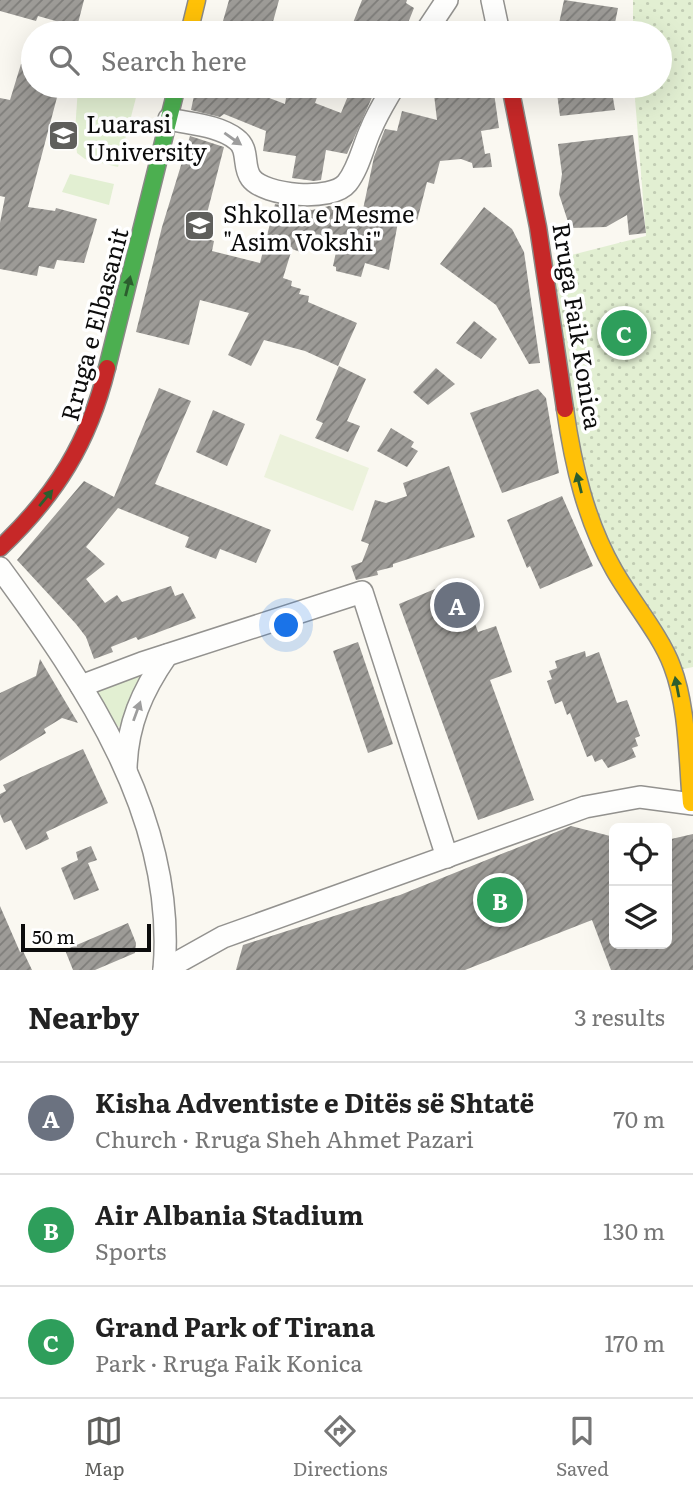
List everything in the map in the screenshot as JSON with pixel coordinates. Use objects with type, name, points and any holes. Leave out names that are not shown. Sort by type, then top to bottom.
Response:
[{"type":"street","points":[[192,21],[197,0]]},
{"type":"street","points":[[433,21],[447,0]]},
{"type":"street","points":[[492,0],[496,21]]},
{"type":"street","name":"Rruga e Elbasanit","points":[[0,548],[43,503],[83,446],[113,352],[174,98]]},
{"type":"street","points":[[169,119],[218,130],[235,138],[243,146],[249,174],[257,183],[296,194],[325,195],[341,189],[349,179],[388,98]]},
{"type":"street","name":"Rruga Faik Konica","points":[[512,98],[538,227],[573,458],[592,522],[617,576],[664,649],[674,671],[683,719],[692,803]]},
{"type":"street","name":"Rruga e Elbasanit","points":[[59,447],[79,407],[104,309]]},
{"type":"street","points":[[0,568],[81,686],[126,773],[161,875],[167,932],[164,970]]},
{"type":"street","points":[[81,686],[167,655],[362,592],[447,857]]},
{"type":"street","points":[[126,773],[127,745],[136,709],[167,655]]},
{"type":"street","points":[[164,970],[223,937],[605,801],[654,797],[692,803]]},
{"type":"green space","points":[[633,0],[693,0],[693,667],[674,671],[597,534],[544,262],[646,236],[635,98],[672,98],[672,21],[633,21]]},
{"type":"green space","points":[[77,98],[136,98],[118,167],[85,159],[77,153]]},
{"type":"green space","points":[[70,174],[114,184],[109,205],[62,192]]},
{"type":"green space","points":[[280,434],[369,468],[353,511],[264,477]]},
{"type":"green space","points":[[139,674],[142,679],[122,725],[118,727],[96,691]]},
{"type":"building","points":[[0,0],[84,0],[79,21],[56,21],[38,16],[36,21],[0,11]]},
{"type":"building","points":[[229,0],[279,0],[273,21],[223,21]]},
{"type":"building","points":[[362,0],[407,0],[406,3],[414,8],[409,21],[354,21]]},
{"type":"building","points":[[564,0],[618,8],[615,21],[560,21]]},
{"type":"building","points":[[21,64],[21,98],[57,98],[28,207],[55,211],[56,208],[97,219],[84,263],[57,260],[54,269],[39,266],[37,276],[0,269],[0,223],[5,197],[0,196],[0,98],[10,100]]},
{"type":"building","points":[[194,98],[269,98],[285,104],[286,98],[317,98],[315,103],[341,113],[347,98],[372,98],[347,154],[326,150],[321,180],[314,181],[292,178],[296,156],[263,151],[266,131],[224,114],[220,117],[191,110]]},
{"type":"building","points":[[434,98],[495,98],[499,128],[481,131],[485,154],[490,153],[492,167],[473,168],[472,163],[461,159],[440,161],[434,184],[427,182],[417,221],[399,217],[389,270],[365,263],[361,277],[336,271],[333,266],[336,252],[309,245],[306,254],[292,249],[283,278],[292,281],[291,286],[301,289],[299,294],[309,296],[308,302],[357,323],[338,366],[305,351],[264,340],[251,366],[228,355],[249,313],[200,300],[189,345],[136,332],[162,227],[190,136],[224,147],[201,237],[214,241],[212,251],[260,263],[275,204],[312,210],[329,206],[362,214],[374,157],[385,129],[397,131],[402,111],[437,120]]},
{"type":"building","points":[[558,98],[613,98],[615,110],[560,116]]},
{"type":"building","points":[[633,135],[646,233],[629,235],[627,215],[606,227],[570,228],[559,194],[562,174],[558,144]]},
{"type":"building","points":[[484,207],[512,229],[524,252],[540,363],[529,364],[496,305],[440,264]]},
{"type":"building","points":[[474,321],[497,339],[481,359],[456,343]]},
{"type":"building","points":[[339,366],[366,379],[347,421],[360,426],[348,452],[315,438],[323,423],[316,420]]},
{"type":"building","points":[[436,368],[455,384],[428,405],[413,392]]},
{"type":"building","points":[[159,388],[191,401],[155,484],[271,530],[256,563],[220,549],[216,559],[185,547],[189,537],[118,508],[86,547],[105,564],[86,579],[105,603],[117,595],[122,602],[171,586],[175,596],[183,593],[196,618],[111,647],[113,652],[94,659],[86,637],[76,624],[17,560],[84,481],[114,497]]},
{"type":"building","points":[[538,389],[546,398],[559,473],[502,493],[470,413]]},
{"type":"building","points":[[213,410],[245,424],[227,466],[196,452]]},
{"type":"building","points":[[391,428],[414,442],[411,447],[418,451],[407,467],[377,451]]},
{"type":"building","points":[[449,466],[475,537],[393,564],[393,567],[377,571],[378,575],[356,580],[351,566],[362,562],[369,544],[361,541],[375,500],[386,503],[407,496],[403,483]]},
{"type":"building","points":[[562,496],[593,566],[540,589],[530,566],[527,568],[507,520]]},
{"type":"building","points":[[461,585],[478,632],[496,626],[512,672],[490,680],[534,800],[478,820],[399,604],[435,589]]},
{"type":"building","points":[[358,642],[393,744],[368,753],[333,651]]},
{"type":"building","points":[[585,651],[586,657],[599,652],[617,703],[627,700],[640,736],[635,738],[638,746],[632,748],[636,757],[608,768],[602,759],[595,762],[592,755],[587,757],[570,713],[567,715],[562,701],[555,704],[547,681],[552,679],[549,671],[557,668],[555,661]]},
{"type":"building","points":[[40,659],[78,723],[62,718],[44,729],[46,733],[0,761],[0,693],[36,676]]},
{"type":"building","points":[[83,749],[108,803],[46,832],[49,839],[26,850],[11,820],[4,823],[0,814],[0,794],[6,791],[3,785]]},
{"type":"building","points":[[571,826],[609,836],[609,949],[672,949],[672,839],[693,834],[693,970],[611,970],[592,920],[465,970],[236,970],[243,945],[400,895]]},
{"type":"building","points":[[91,846],[97,860],[88,863],[99,890],[74,900],[61,868],[78,860],[76,852]]},
{"type":"building","points":[[0,906],[20,952],[23,951],[32,970],[0,970]]},
{"type":"building","points":[[128,923],[136,943],[135,953],[95,970],[73,970],[65,950]]},
{"type":"traffic: fast","points":[[107,368],[174,98]]},
{"type":"traffic: slow","points":[[192,21],[197,0]]},
{"type":"traffic: slow","points":[[565,409],[577,472],[596,532],[614,570],[661,643],[672,666],[681,699],[686,734],[691,803]]},
{"type":"traffic: jam","points":[[512,98],[538,227],[565,409]]},
{"type":"traffic: jam","points":[[0,548],[38,508],[68,466],[91,420],[107,368]]},
{"type":"place","name":"Luarasi University","points":[[63,136]]},
{"type":"place","name":"Shkolla e Mesme \"Asim Vokshi\"","points":[[200,226]]},
{"type":"place","name":"Grand Park of Tirana","points":[[624,333]]},
{"type":"place","name":"Kisha Adventiste e Ditës së Shtatë","points":[[457,605]]},
{"type":"place","name":"Air Albania Stadium","points":[[500,900]]}]
